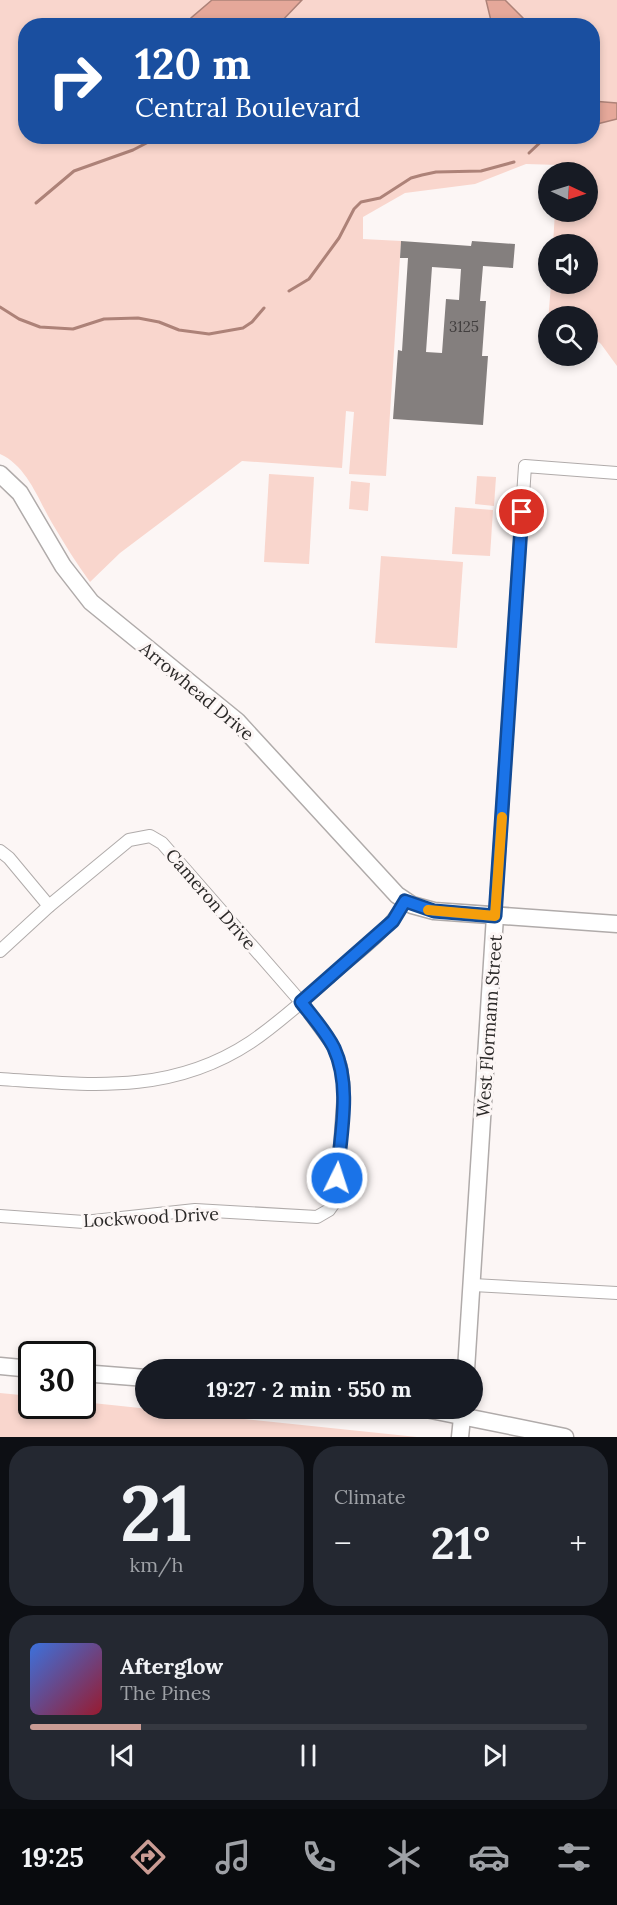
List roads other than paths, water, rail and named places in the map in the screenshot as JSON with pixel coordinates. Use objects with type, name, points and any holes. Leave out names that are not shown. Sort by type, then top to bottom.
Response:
[{"type":"street","name":"West Flormann Street","points":[[467,1359],[525,466],[617,473]]},
{"type":"street","name":"Arrowhead Drive","points":[[0,474],[20,493],[68,572],[91,602],[237,721],[292,778],[376,875],[405,901]]},
{"type":"street","name":"Cameron Drive","points":[[0,951],[49,906],[129,840],[150,836],[162,843],[301,1002]]},
{"type":"street","points":[[0,851],[9,858],[49,906]]},
{"type":"street","points":[[0,1079],[104,1085],[133,1084],[184,1074],[225,1057],[252,1041],[301,1002],[393,921],[405,901],[434,911],[617,924]]},
{"type":"street","name":"Lockwood Drive","points":[[0,1216],[84,1222],[195,1210],[317,1217],[329,1210],[336,1200],[344,1088],[333,1046],[301,1002]]},
{"type":"street","points":[[472,1285],[617,1293]]},
{"type":"street","points":[[0,1366],[18,1368]]},
{"type":"street","points":[[96,1374],[135,1377]]},
{"type":"street","points":[[483,1417],[565,1437]]},
{"type":"street","points":[[460,1437],[462,1419]]},
{"type":"waterway","points":[[36,203],[74,171],[145,144]]},
{"type":"waterway","points":[[529,153],[539,144]]},
{"type":"waterway","points":[[289,291],[309,279],[339,238],[354,209],[361,202],[380,198],[411,178],[422,175],[436,172],[481,171],[514,162]]},
{"type":"waterway","points":[[0,307],[19,319],[40,327],[73,329],[104,319],[138,318],[159,322],[179,330],[209,334],[243,328],[252,322],[264,308]]}]
